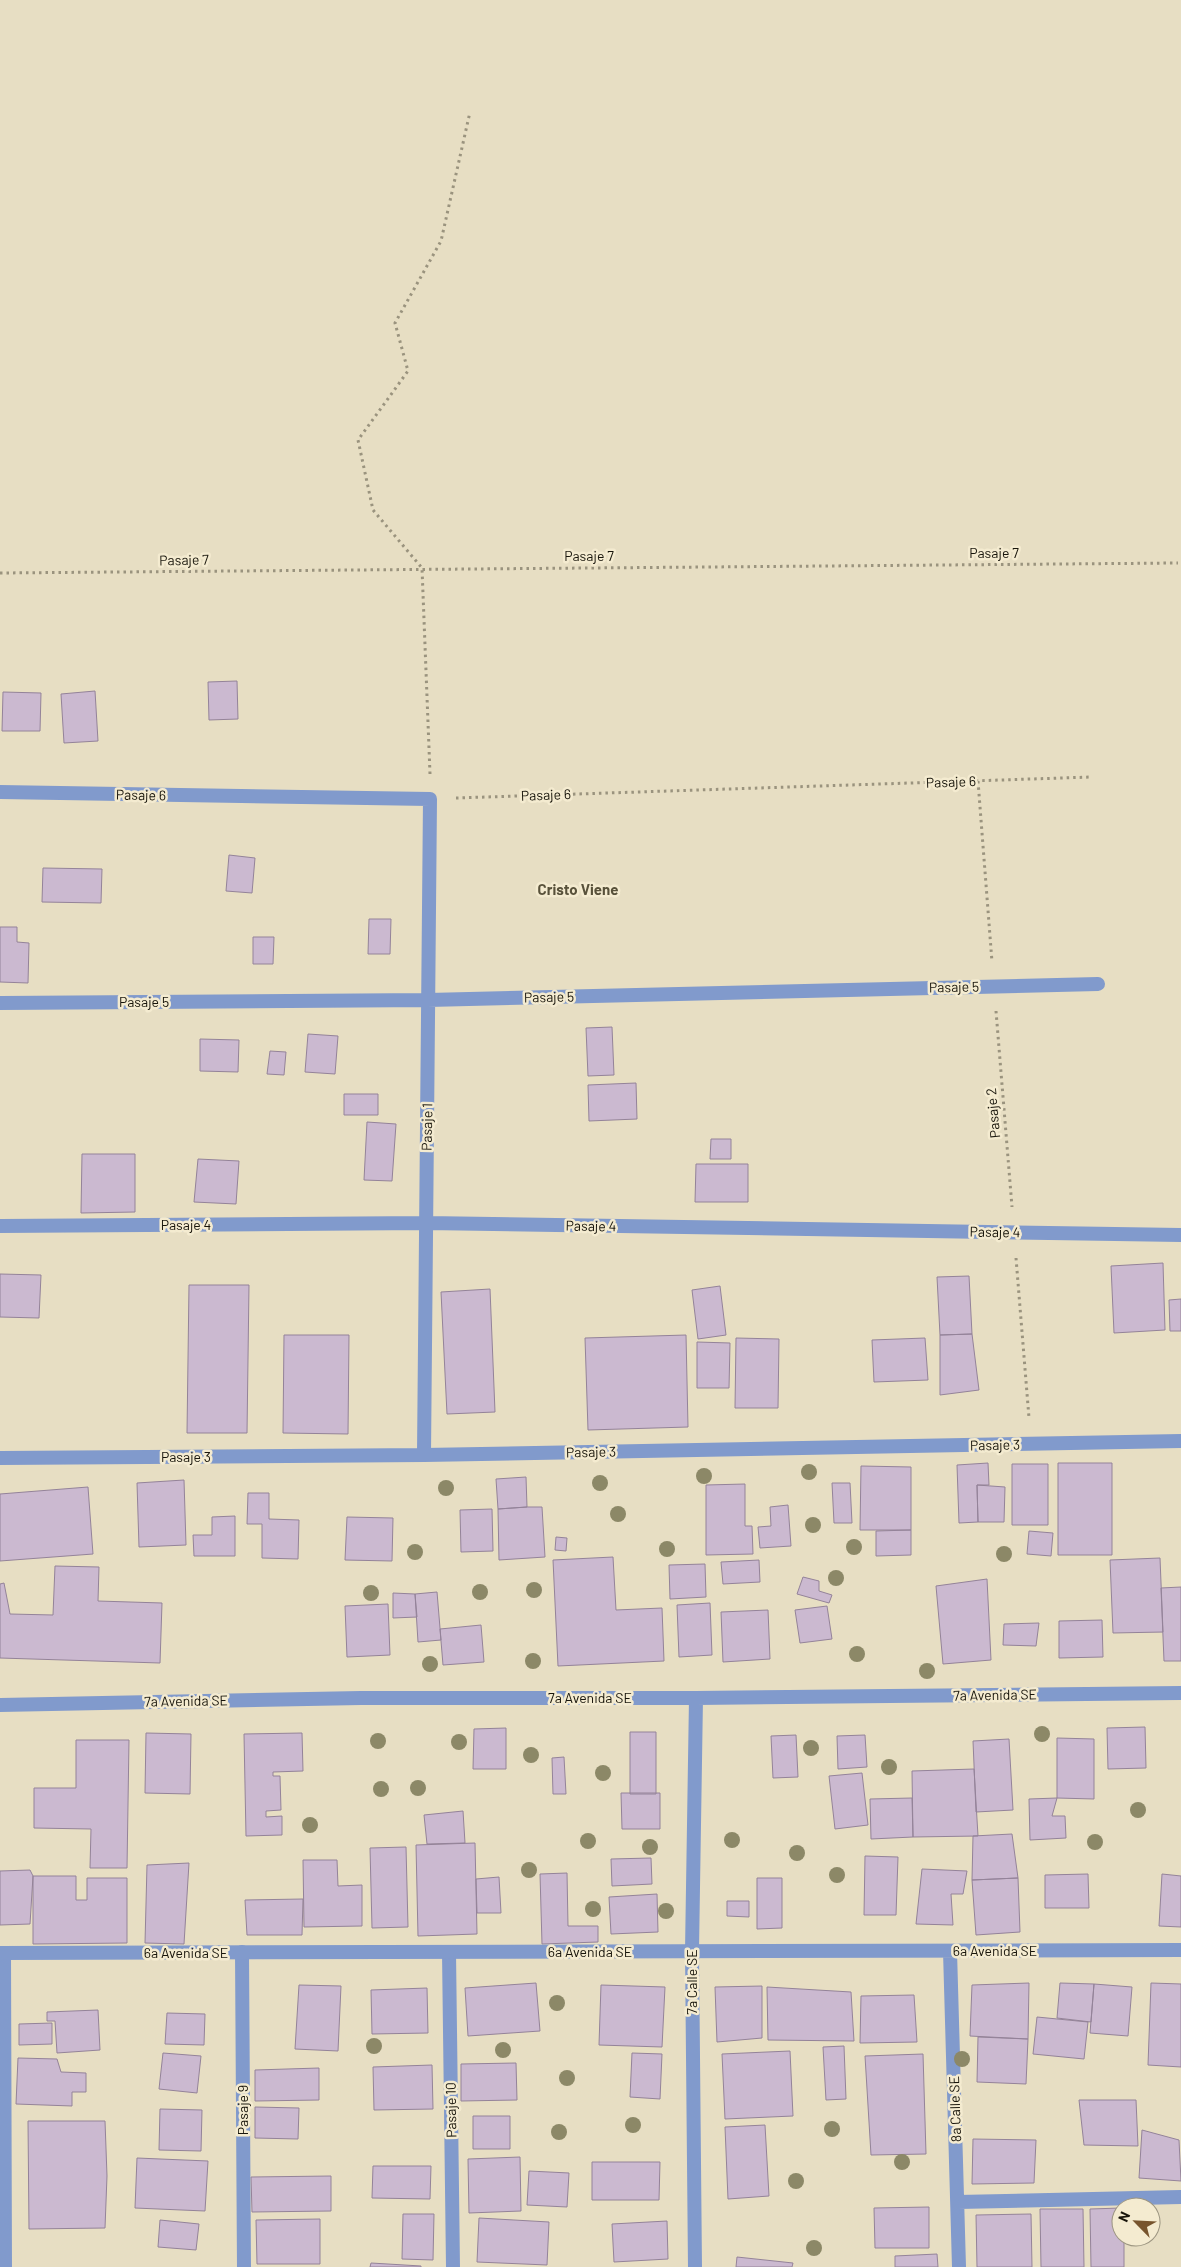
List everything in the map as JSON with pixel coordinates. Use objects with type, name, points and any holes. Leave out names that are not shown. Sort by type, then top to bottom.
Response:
[{"type":"street","name":"Pasaje 6","points":[[0,792],[430,799]]},
{"type":"street","name":"Pasaje 1","points":[[424,1455],[430,799]]},
{"type":"street","name":"Pasaje 5","points":[[0,1003],[428,1000],[1098,984]]},
{"type":"street","name":"Pasaje 4","points":[[0,1226],[426,1223],[1181,1235]]},
{"type":"street","name":"Pasaje 3","points":[[0,1458],[424,1455],[1181,1442]]},
{"type":"street","name":"7a Avenida SE","points":[[0,1705],[361,1698],[696,1698],[1181,1693]]},
{"type":"street","name":"7a Calle SE","points":[[695,2267],[692,1951],[696,1698]]},
{"type":"street","name":"6a Avenida SE","points":[[2,1953],[1181,1950]]},
{"type":"street","name":"8a Calle SE","points":[[950,1951],[958,2202],[958,2267]]},
{"type":"street","name":"Pasaje 9","points":[[242,1952],[244,2267]]},
{"type":"street","name":"Pasaje 10","points":[[449,1952],[453,2267]]},
{"type":"street","points":[[2,1953],[5,2267]]},
{"type":"street","points":[[958,2202],[1181,2198]]},
{"type":"path","points":[[430,799],[422,568],[373,510],[358,440],[408,372],[395,324],[441,241],[470,112]]},
{"type":"path","name":"Pasaje 7","points":[[0,573],[1178,563]]},
{"type":"path","name":"Pasaje 6","points":[[430,799],[1092,777]]},
{"type":"path","name":"Pasaje 2","points":[[978,781],[1031,1444]]},
{"type":"building","points":[[237,681],[238,719],[209,720],[208,682]]},
{"type":"building","points":[[95,691],[98,741],[64,743],[61,694]]},
{"type":"building","points":[[3,692],[41,693],[40,731],[2,731]]},
{"type":"building","points":[[229,855],[255,858],[252,893],[226,891]]},
{"type":"building","points":[[43,868],[102,869],[101,903],[42,902]]},
{"type":"building","points":[[369,919],[391,919],[390,954],[368,954]]},
{"type":"building","points":[[0,927],[17,927],[17,942],[29,943],[28,983],[0,982]]},
{"type":"building","points":[[253,937],[274,937],[273,964],[253,964]]},
{"type":"building","points":[[612,1027],[614,1075],[588,1076],[586,1028]]},
{"type":"building","points":[[308,1034],[338,1036],[335,1074],[305,1072]]},
{"type":"building","points":[[200,1039],[239,1040],[238,1072],[200,1071]]},
{"type":"building","points":[[270,1051],[286,1052],[284,1075],[267,1074]]},
{"type":"building","points":[[636,1083],[637,1119],[589,1121],[588,1085]]},
{"type":"building","points":[[344,1094],[378,1094],[378,1115],[344,1115]]},
{"type":"building","points":[[367,1122],[396,1124],[392,1181],[364,1180]]},
{"type":"building","points":[[711,1139],[731,1139],[731,1159],[710,1159]]},
{"type":"building","points":[[82,1154],[135,1154],[135,1212],[81,1213]]},
{"type":"building","points":[[198,1159],[239,1161],[236,1204],[194,1202]]},
{"type":"building","points":[[696,1164],[748,1164],[748,1202],[695,1202]]},
{"type":"building","points":[[1163,1263],[1165,1330],[1114,1333],[1111,1266]]},
{"type":"building","points":[[0,1274],[41,1275],[39,1318],[0,1317]]},
{"type":"building","points":[[969,1276],[972,1334],[940,1335],[937,1277]]},
{"type":"building","points":[[189,1285],[249,1285],[247,1433],[187,1433]]},
{"type":"building","points":[[720,1286],[726,1335],[698,1339],[692,1290]]},
{"type":"building","points":[[490,1289],[495,1412],[447,1414],[441,1292]]},
{"type":"building","points":[[1181,1299],[1181,1331],[1170,1331],[1169,1300]]},
{"type":"building","points":[[972,1334],[979,1390],[940,1395],[940,1335]]},
{"type":"building","points":[[284,1335],[349,1335],[348,1434],[283,1433]]},
{"type":"building","points":[[686,1335],[688,1427],[588,1430],[585,1338]]},
{"type":"building","points":[[736,1338],[779,1339],[778,1408],[735,1408]]},
{"type":"building","points":[[925,1338],[928,1380],[874,1382],[872,1340]]},
{"type":"building","points":[[697,1342],[730,1343],[729,1388],[697,1388]]},
{"type":"building","points":[[988,1463],[989,1485],[977,1485],[978,1522],[959,1523],[957,1465]]},
{"type":"building","points":[[1058,1463],[1112,1463],[1112,1555],[1058,1555]]},
{"type":"building","points":[[1012,1464],[1048,1464],[1048,1525],[1012,1525]]},
{"type":"building","points":[[861,1466],[911,1467],[911,1530],[860,1530]]},
{"type":"building","points":[[526,1477],[527,1507],[498,1509],[496,1479]]},
{"type":"building","points":[[184,1480],[186,1545],[139,1547],[137,1483]]},
{"type":"building","points":[[832,1483],[850,1483],[852,1523],[834,1523]]},
{"type":"building","points":[[745,1484],[745,1526],[752,1526],[753,1554],[706,1555],[706,1485]]},
{"type":"building","points":[[977,1485],[1005,1487],[1004,1522],[978,1522]]},
{"type":"building","points":[[88,1487],[93,1554],[0,1561],[0,1494]]},
{"type":"building","points":[[248,1493],[269,1493],[269,1519],[299,1520],[298,1559],[262,1558],[262,1524],[247,1524]]},
{"type":"building","points":[[788,1505],[791,1546],[760,1548],[758,1527],[771,1526],[770,1507]]},
{"type":"building","points":[[542,1507],[545,1557],[499,1560],[498,1509]]},
{"type":"building","points":[[492,1509],[493,1551],[461,1552],[460,1510]]},
{"type":"building","points":[[235,1516],[235,1556],[194,1556],[193,1535],[212,1535],[212,1517]]},
{"type":"building","points":[[347,1517],[393,1518],[392,1561],[345,1560]]},
{"type":"building","points":[[911,1530],[911,1555],[876,1556],[876,1531]]},
{"type":"building","points":[[1029,1531],[1053,1533],[1051,1556],[1027,1554]]},
{"type":"building","points":[[556,1537],[567,1538],[566,1551],[555,1550]]},
{"type":"building","points":[[613,1557],[616,1610],[662,1608],[664,1661],[558,1666],[553,1560]]},
{"type":"building","points":[[1160,1558],[1163,1632],[1113,1633],[1110,1560]]},
{"type":"building","points":[[759,1560],[760,1582],[723,1584],[721,1562]]},
{"type":"building","points":[[705,1564],[706,1597],[670,1599],[669,1565]]},
{"type":"building","points":[[55,1566],[99,1567],[98,1601],[162,1603],[160,1663],[0,1658],[0,1584],[4,1583],[10,1614],[53,1615]]},
{"type":"building","points":[[803,1577],[819,1581],[819,1591],[832,1595],[829,1603],[797,1594]]},
{"type":"building","points":[[987,1579],[991,1660],[943,1664],[936,1586]]},
{"type":"building","points":[[1181,1587],[1181,1661],[1164,1661],[1161,1588]]},
{"type":"building","points":[[437,1592],[441,1640],[418,1642],[415,1594]]},
{"type":"building","points":[[393,1593],[415,1594],[417,1617],[393,1618]]},
{"type":"building","points":[[710,1603],[712,1655],[679,1657],[677,1605]]},
{"type":"building","points":[[388,1604],[390,1655],[347,1657],[345,1606]]},
{"type":"building","points":[[827,1606],[832,1639],[800,1643],[795,1610]]},
{"type":"building","points":[[768,1610],[770,1659],[723,1662],[721,1612]]},
{"type":"building","points":[[1102,1620],[1103,1657],[1059,1658],[1059,1621]]},
{"type":"building","points":[[1039,1623],[1036,1646],[1003,1645],[1004,1624]]},
{"type":"building","points":[[481,1625],[484,1662],[443,1665],[440,1629]]},
{"type":"building","points":[[1145,1727],[1146,1768],[1108,1769],[1107,1728]]},
{"type":"building","points":[[506,1728],[506,1769],[473,1769],[474,1729]]},
{"type":"building","points":[[630,1732],[656,1732],[656,1794],[630,1794]]},
{"type":"building","points":[[146,1733],[191,1734],[190,1794],[145,1793]]},
{"type":"building","points":[[302,1733],[303,1771],[273,1772],[273,1776],[280,1776],[281,1810],[266,1811],[266,1817],[282,1816],[282,1835],[246,1836],[244,1734]]},
{"type":"building","points":[[796,1735],[798,1777],[773,1778],[771,1736]]},
{"type":"building","points":[[865,1735],[867,1767],[838,1769],[837,1736]]},
{"type":"building","points":[[1057,1738],[1094,1739],[1094,1799],[1057,1798]]},
{"type":"building","points":[[1009,1739],[1013,1810],[976,1812],[973,1741]]},
{"type":"building","points":[[76,1740],[129,1740],[127,1868],[90,1868],[91,1829],[34,1828],[34,1788],[76,1788]]},
{"type":"building","points":[[564,1757],[566,1794],[553,1794],[552,1758]]},
{"type":"building","points":[[974,1769],[978,1836],[913,1837],[912,1771]]},
{"type":"building","points":[[862,1773],[868,1825],[835,1829],[829,1776]]},
{"type":"building","points":[[621,1793],[660,1793],[660,1829],[622,1829]]},
{"type":"building","points":[[912,1798],[913,1837],[871,1839],[870,1799]]},
{"type":"building","points":[[1057,1798],[1052,1816],[1065,1816],[1066,1838],[1030,1840],[1029,1799]]},
{"type":"building","points":[[463,1811],[465,1843],[427,1844],[424,1815]]},
{"type":"building","points":[[1012,1834],[1018,1878],[972,1880],[973,1836]]},
{"type":"building","points":[[475,1843],[477,1934],[418,1936],[416,1845]]},
{"type":"building","points":[[406,1847],[408,1927],[372,1928],[370,1848]]},
{"type":"building","points":[[865,1856],[898,1857],[896,1915],[864,1915]]},
{"type":"building","points":[[651,1858],[652,1884],[612,1886],[611,1859]]},
{"type":"building","points":[[303,1860],[337,1860],[338,1886],[362,1885],[362,1926],[304,1927]]},
{"type":"building","points":[[189,1863],[184,1944],[145,1943],[147,1865]]},
{"type":"building","points":[[922,1869],[967,1871],[963,1894],[951,1894],[953,1925],[916,1924]]},
{"type":"building","points":[[30,1870],[33,1876],[30,1924],[0,1925],[0,1871]]},
{"type":"building","points":[[567,1873],[568,1926],[598,1926],[598,1942],[542,1944],[540,1874]]},
{"type":"building","points":[[1088,1874],[1089,1908],[1045,1908],[1045,1875]]},
{"type":"building","points":[[1162,1874],[1181,1876],[1181,1927],[1159,1926]]},
{"type":"building","points":[[33,1876],[76,1876],[76,1900],[87,1900],[87,1878],[127,1878],[127,1943],[33,1944]]},
{"type":"building","points":[[499,1877],[501,1913],[477,1913],[476,1879]]},
{"type":"building","points":[[757,1878],[782,1878],[782,1928],[757,1929]]},
{"type":"building","points":[[1018,1878],[1020,1932],[976,1935],[972,1880]]},
{"type":"building","points":[[657,1894],[658,1932],[611,1934],[609,1897]]},
{"type":"building","points":[[303,1899],[302,1935],[247,1935],[245,1900]]},
{"type":"building","points":[[727,1901],[749,1901],[749,1917],[727,1916]]},
{"type":"building","points":[[536,1983],[540,2031],[468,2036],[465,1988]]},
{"type":"building","points":[[1029,1983],[1028,2039],[970,2036],[972,1985]]},
{"type":"building","points":[[1060,1983],[1094,1984],[1091,2022],[1057,2018]]},
{"type":"building","points":[[1151,1983],[1181,1984],[1181,2067],[1148,2065]]},
{"type":"building","points":[[1094,1984],[1132,1987],[1128,2036],[1090,2033]]},
{"type":"building","points":[[299,1985],[341,1986],[338,2051],[295,2049]]},
{"type":"building","points":[[601,1985],[665,1987],[662,2047],[599,2045]]},
{"type":"building","points":[[762,1986],[762,2038],[717,2042],[715,1987]]},
{"type":"building","points":[[767,1987],[851,1992],[854,2041],[768,2040]]},
{"type":"building","points":[[427,1988],[428,2033],[372,2034],[371,1990]]},
{"type":"building","points":[[914,1995],[917,2042],[860,2043],[861,1996]]},
{"type":"building","points":[[98,2010],[100,2050],[57,2053],[55,2021],[47,2021],[47,2012]]},
{"type":"building","points":[[167,2013],[205,2014],[204,2045],[165,2044]]},
{"type":"building","points":[[1037,2017],[1088,2022],[1084,2059],[1033,2054]]},
{"type":"building","points":[[52,2023],[52,2044],[19,2045],[19,2024]]},
{"type":"building","points":[[978,2037],[1028,2039],[1026,2084],[977,2082]]},
{"type":"building","points":[[844,2046],[846,2099],[826,2100],[823,2047]]},
{"type":"building","points":[[790,2051],[793,2116],[725,2119],[722,2054]]},
{"type":"building","points":[[163,2053],[201,2056],[197,2093],[159,2089]]},
{"type":"building","points":[[632,2053],[662,2054],[660,2099],[630,2097]]},
{"type":"building","points":[[923,2054],[926,2154],[871,2155],[865,2056]]},
{"type":"building","points":[[18,2058],[57,2059],[61,2072],[86,2073],[86,2092],[72,2092],[72,2106],[16,2104]]},
{"type":"building","points":[[516,2063],[517,2100],[461,2101],[461,2064]]},
{"type":"building","points":[[432,2065],[433,2109],[374,2110],[373,2067]]},
{"type":"building","points":[[319,2068],[319,2100],[255,2101],[255,2070]]},
{"type":"building","points":[[1079,2100],[1136,2100],[1138,2146],[1084,2145]]},
{"type":"building","points":[[255,2107],[299,2108],[298,2139],[255,2138]]},
{"type":"building","points":[[160,2109],[202,2110],[201,2151],[159,2150]]},
{"type":"building","points":[[473,2116],[510,2116],[510,2149],[473,2149]]},
{"type":"building","points":[[28,2121],[105,2121],[107,2176],[105,2228],[29,2229]]},
{"type":"building","points":[[765,2125],[769,2196],[728,2199],[725,2127]]},
{"type":"building","points":[[1142,2130],[1179,2140],[1181,2181],[1139,2178]]},
{"type":"building","points":[[973,2139],[1036,2140],[1034,2183],[972,2184]]},
{"type":"building","points":[[520,2157],[521,2211],[469,2213],[468,2159]]},
{"type":"building","points":[[137,2158],[208,2161],[205,2211],[135,2208]]},
{"type":"building","points":[[592,2162],[660,2162],[659,2200],[592,2200]]},
{"type":"building","points":[[373,2166],[431,2166],[430,2199],[372,2198]]},
{"type":"building","points":[[529,2171],[569,2173],[567,2207],[527,2205]]},
{"type":"building","points":[[331,2176],[331,2211],[252,2212],[251,2177]]},
{"type":"building","points":[[929,2207],[929,2248],[875,2248],[874,2208]]},
{"type":"building","points":[[1111,2208],[1111,2247],[1124,2247],[1124,2267],[1091,2267],[1090,2209]]},
{"type":"building","points":[[1040,2209],[1083,2209],[1084,2267],[1041,2267]]},
{"type":"building","points":[[403,2214],[434,2214],[433,2260],[402,2259]]},
{"type":"building","points":[[1031,2214],[1032,2267],[977,2267],[976,2215]]},
{"type":"building","points":[[479,2218],[549,2222],[547,2265],[477,2262]]},
{"type":"building","points":[[320,2219],[320,2264],[257,2264],[256,2220]]},
{"type":"building","points":[[160,2220],[199,2224],[196,2250],[158,2247]]},
{"type":"building","points":[[667,2221],[668,2259],[614,2262],[612,2224]]},
{"type":"building","points":[[937,2254],[938,2267],[895,2267],[895,2256]]},
{"type":"building","points":[[737,2257],[793,2263],[792,2267],[736,2267]]},
{"type":"building","points":[[371,2263],[421,2266],[421,2267],[370,2267]]},
{"type":"district","name":"Cristo Viene","points":[[578,890]]}]
